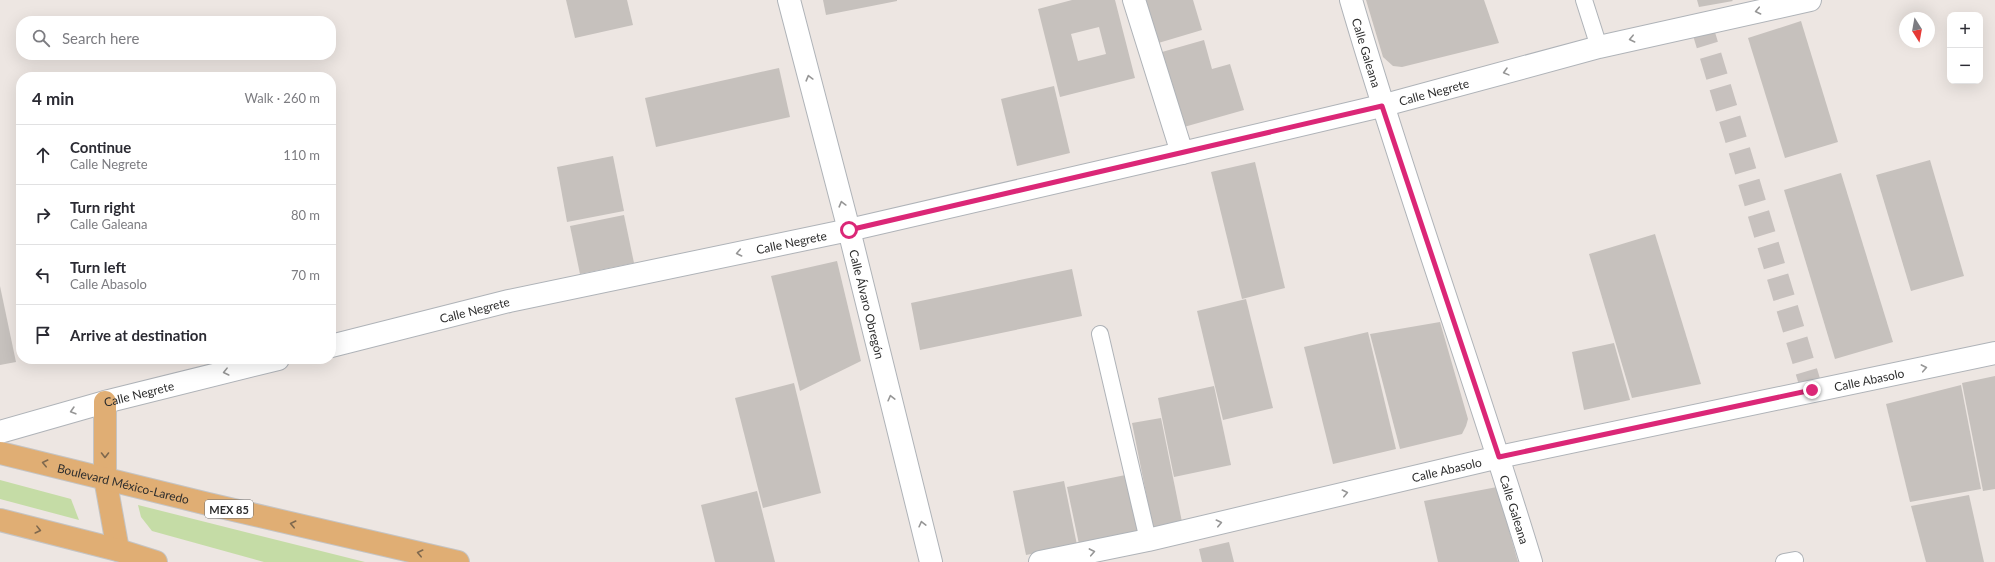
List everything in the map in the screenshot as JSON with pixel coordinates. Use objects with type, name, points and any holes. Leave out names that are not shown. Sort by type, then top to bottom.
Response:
[{"type":"main road","points":[[105,402],[105,478],[118,550]]},
{"type":"main road","name":"Boulevard México-Laredo","points":[[0,453],[208,504],[458,562]]},
{"type":"main road","points":[[0,520],[118,550],[156,562]]},
{"type":"street","name":"Calle Álvaro Obregón","points":[[789,0],[849,230],[931,562]]},
{"type":"street","points":[[1134,0],[1182,153]]},
{"type":"street","name":"Calle Galeana","points":[[1351,0],[1382,106],[1499,457],[1531,562]]},
{"type":"street","name":"Calle Negrete","points":[[336,345],[509,301],[849,230],[1182,153],[1382,106],[1599,47],[1810,0]]},
{"type":"street","name":"Calle Abasolo","points":[[1040,562],[1148,540],[1499,457],[1995,354]]},
{"type":"street","name":"Calle Negrete","points":[[0,432],[105,402],[258,364]]},
{"type":"lane","points":[[1584,0],[1599,47]]},
{"type":"lane","points":[[1100,334],[1148,540]]},
{"type":"green space","points":[[0,480],[71,499],[79,520],[0,499]]},
{"type":"green space","points":[[138,505],[365,562],[264,562],[152,531],[141,517]]},
{"type":"building","points":[[566,0],[627,0],[633,25],[575,38]]},
{"type":"building","points":[[823,0],[897,0],[897,1],[826,15]]},
{"type":"building","points":[[1072,0],[1115,0],[1135,78],[1060,97],[1038,9]],"holes":[[[1099,27],[1106,54],[1078,61],[1071,34]]]},
{"type":"building","points":[[1142,0],[1193,0],[1202,30],[1155,44]]},
{"type":"building","points":[[1366,0],[1484,0],[1499,43],[1402,67],[1393,66],[1383,57]]},
{"type":"building","points":[[1697,0],[1732,0],[1733,1],[1699,7]]},
{"type":"building","points":[[1801,21],[1838,142],[1785,158],[1748,38]]},
{"type":"building","points":[[1204,40],[1212,69],[1230,64],[1244,110],[1184,127],[1162,52]]},
{"type":"building","points":[[779,68],[790,117],[656,147],[645,98]]},
{"type":"building","points":[[1054,86],[1070,153],[1017,166],[1001,99]]},
{"type":"building","points":[[613,156],[624,211],[567,222],[557,167]]},
{"type":"building","points":[[1930,160],[1964,276],[1911,291],[1876,175]]},
{"type":"building","points":[[1255,162],[1285,288],[1242,299],[1211,172]]},
{"type":"building","points":[[1841,173],[1893,342],[1835,359],[1784,190]]},
{"type":"building","points":[[624,215],[634,263],[580,274],[570,226]]},
{"type":"building","points":[[1655,234],[1701,384],[1632,398],[1589,254]]},
{"type":"building","points":[[837,261],[861,361],[800,391],[771,276]]},
{"type":"building","points":[[1072,269],[1082,316],[920,350],[911,303]]},
{"type":"building","points":[[0,286],[16,362],[0,365]]},
{"type":"building","points":[[1246,299],[1273,408],[1223,420],[1197,311]]},
{"type":"building","points":[[1440,322],[1468,419],[1466,426],[1462,434],[1400,449],[1370,334]]},
{"type":"building","points":[[1368,332],[1396,449],[1333,464],[1304,347]]},
{"type":"building","points":[[1614,343],[1630,400],[1584,410],[1572,352]]},
{"type":"building","points":[[1995,376],[1995,489],[1983,491],[1962,383]]},
{"type":"building","points":[[794,383],[821,493],[763,508],[735,398]]},
{"type":"building","points":[[1961,385],[1981,489],[1910,502],[1886,404]]},
{"type":"building","points":[[1214,386],[1231,465],[1174,477],[1158,398]]},
{"type":"building","points":[[1161,418],[1182,522],[1153,528],[1132,423]]},
{"type":"building","points":[[1140,472],[1151,529],[1079,544],[1067,487]]},
{"type":"building","points":[[1064,481],[1077,545],[1026,555],[1013,491]]},
{"type":"building","points":[[1497,487],[1518,562],[1438,562],[1424,501]]},
{"type":"building","points":[[757,491],[775,562],[715,562],[701,505]]},
{"type":"building","points":[[1969,495],[1984,562],[1926,562],[1911,506]]},
{"type":"building","points":[[1229,542],[1234,562],[1202,562],[1199,549]]},
{"type":"tunnel","points":[[1701,24],[1812,390]]},
{"type":"route","points":[[849,230],[1382,106],[1499,457],[1812,390]]}]
